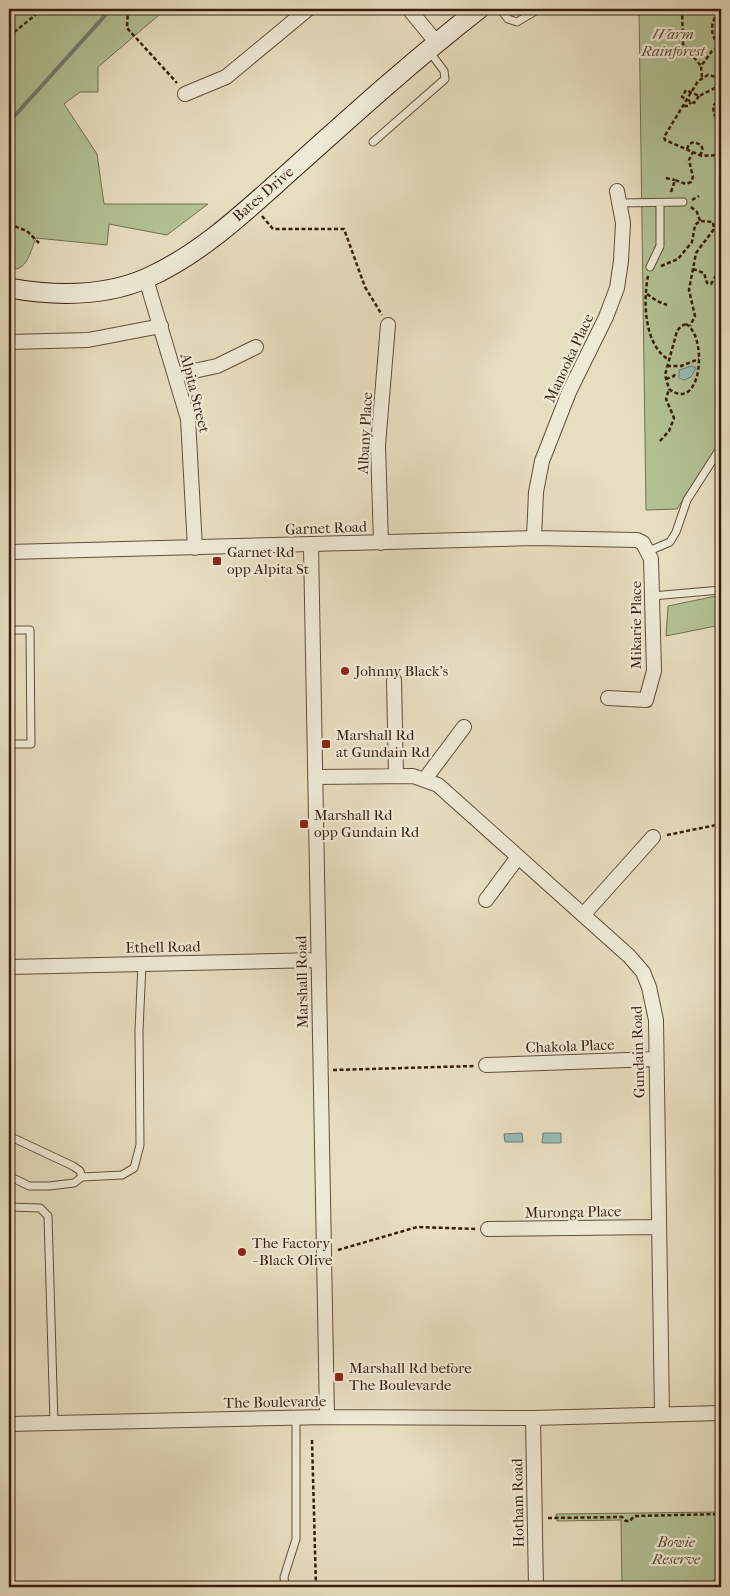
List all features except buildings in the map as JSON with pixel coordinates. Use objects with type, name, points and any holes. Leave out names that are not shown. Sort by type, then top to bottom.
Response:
[{"type":"main road","name":"Bates Drive","points":[[9,288],[55,293],[112,289],[146,278],[206,243],[252,205],[432,46],[479,9]]},
{"type":"street","points":[[185,94],[226,77],[308,9]]},
{"type":"street","points":[[409,9],[432,46]]},
{"type":"street","name":"Manooka Place","points":[[534,538],[537,484],[542,461],[570,392],[606,317],[617,288],[621,261],[622,223],[618,197]]},
{"type":"street","name":"Alpita Street","points":[[146,278],[190,428],[195,548]]},
{"type":"street","name":"Albany Place","points":[[381,543],[378,445],[388,325]]},
{"type":"street","points":[[9,342],[88,340],[161,326]]},
{"type":"street","points":[[175,375],[217,366],[256,347]]},
{"type":"street","name":"Garnet Road","points":[[9,552],[311,546],[534,538],[628,538],[646,547]]},
{"type":"street","name":"Marshall Road","points":[[311,546],[327,1417]]},
{"type":"street","name":"Mikarie Place","points":[[608,698],[646,700],[654,671],[652,567],[646,547]]},
{"type":"street","points":[[394,680],[396,775]]},
{"type":"street","points":[[426,779],[464,727]]},
{"type":"street","name":"Gundain Road","points":[[315,777],[396,775],[426,779],[450,794],[518,857],[584,914],[629,956],[643,972],[654,1002],[662,1415]]},
{"type":"street","points":[[584,914],[653,838]]},
{"type":"street","points":[[486,900],[518,857]]},
{"type":"street","name":"Ethell Road","points":[[9,967],[318,960]]},
{"type":"street","name":"Chakola Place","points":[[486,1064],[656,1059]]},
{"type":"street","name":"Muronga Place","points":[[488,1230],[658,1227]]},
{"type":"street","name":"The Boulevarde","points":[[9,1424],[327,1417],[532,1418],[721,1413]]},
{"type":"street","name":"Hotham Road","points":[[532,1418],[536,1587]]},
{"type":"lane","points":[[500,9],[508,19],[517,22],[539,9]]},
{"type":"lane","points":[[373,142],[445,79],[444,70],[432,46]]},
{"type":"lane","points":[[618,197],[663,203],[683,202]]},
{"type":"lane","points":[[650,267],[660,246],[663,203]]},
{"type":"lane","points":[[646,547],[670,542],[676,532],[687,500],[721,447]]},
{"type":"lane","points":[[652,596],[721,590]]},
{"type":"lane","points":[[9,630],[30,630],[31,744],[9,744]]},
{"type":"lane","points":[[9,1176],[24,1184],[36,1186],[74,1182],[82,1177],[122,1175],[134,1168],[139,1156],[142,964]]},
{"type":"lane","points":[[9,1136],[72,1166],[80,1171],[82,1177]]},
{"type":"lane","points":[[9,1207],[40,1208],[48,1216],[54,1423]]},
{"type":"lane","points":[[285,1587],[284,1577],[296,1539],[296,1418]]},
{"type":"path","points":[[9,36],[43,9]]},
{"type":"path","points":[[128,9],[128,28],[167,69],[185,94]]},
{"type":"path","points":[[682,9],[683,44],[701,66],[702,77],[692,92],[689,101],[664,137],[665,140],[700,155],[717,156],[721,150]]},
{"type":"path","points":[[701,66],[712,51],[721,46],[714,39],[712,31],[714,17],[721,16]]},
{"type":"path","points":[[702,77],[713,74],[721,78]]},
{"type":"path","points":[[699,96],[686,90],[682,97],[696,103],[699,96],[721,85]]},
{"type":"path","points":[[721,98],[713,106],[714,114],[721,128]]},
{"type":"path","points":[[687,149],[689,144],[694,142],[702,145],[703,150],[700,155]]},
{"type":"path","points":[[666,178],[686,184],[691,182],[693,177],[689,160],[693,152]]},
{"type":"path","points":[[663,203],[675,180]]},
{"type":"path","points":[[683,202],[697,212],[700,221]]},
{"type":"path","points":[[252,205],[273,229],[344,229],[365,286],[388,325]]},
{"type":"path","points":[[669,360],[661,355],[656,348],[650,333],[646,293],[650,267],[670,264],[678,259],[692,242],[695,225],[700,221],[708,220],[713,222],[714,225],[710,234],[697,248],[689,290],[695,316],[690,326],[696,342],[699,370],[694,386],[688,392],[680,394],[669,389]]},
{"type":"path","points":[[9,224],[27,231],[39,243]]},
{"type":"path","points":[[693,269],[704,273],[707,283],[711,284],[721,270]]},
{"type":"path","points":[[646,293],[657,301],[667,304]]},
{"type":"path","points":[[660,441],[669,430],[674,418],[666,399],[669,389],[666,379],[667,366],[678,331],[681,326],[686,324],[690,326]]},
{"type":"path","points":[[667,366],[681,366],[699,359]]},
{"type":"path","points":[[666,379],[674,376],[676,372]]},
{"type":"path","points":[[653,838],[721,824]]},
{"type":"path","points":[[321,1070],[462,1068],[486,1064]]},
{"type":"path","points":[[325,1254],[417,1228],[488,1230]]},
{"type":"path","points":[[312,1440],[316,1587]]},
{"type":"path","points":[[534,1518],[622,1517],[626,1521],[630,1521],[634,1516],[721,1514]]},
{"type":"green space","points":[[13,9],[166,9],[98,67],[98,92],[80,92],[64,104],[97,154],[104,204],[208,204],[167,235],[109,224],[107,245],[36,238],[24,264],[15,269],[9,269],[9,14]]},
{"type":"green space","name":"Warm Rainforest","points":[[639,9],[721,9],[721,442],[677,509],[646,510]]},
{"type":"green space","points":[[721,595],[721,625],[666,636],[668,606]]},
{"type":"green space","name":"Bowie Reserve","points":[[721,1512],[721,1571],[709,1587],[622,1587],[621,1520],[557,1521],[556,1514]]},
{"type":"water","points":[[692,366],[696,368],[691,377],[684,380],[679,378],[679,370]]},
{"type":"water","points":[[522,1133],[523,1142],[505,1142],[504,1134]]},
{"type":"water","points":[[543,1133],[561,1133],[561,1143],[542,1143]]},
{"type":"waterway","points":[[9,122],[111,9]]},
{"type":"place","name":"Garnet Rd opp Alpita St","points":[[217,561]]},
{"type":"place","name":"Johnny Black's","points":[[345,671]]},
{"type":"place","name":"Marshall Rd at Gundain Rd","points":[[326,744]]},
{"type":"place","name":"Marshall Rd opp Gundain Rd","points":[[304,824]]},
{"type":"place","name":"The Factory - Black Olive","points":[[242,1252]]},
{"type":"place","name":"Marshall Rd before The Boulevarde","points":[[339,1377]]}]
